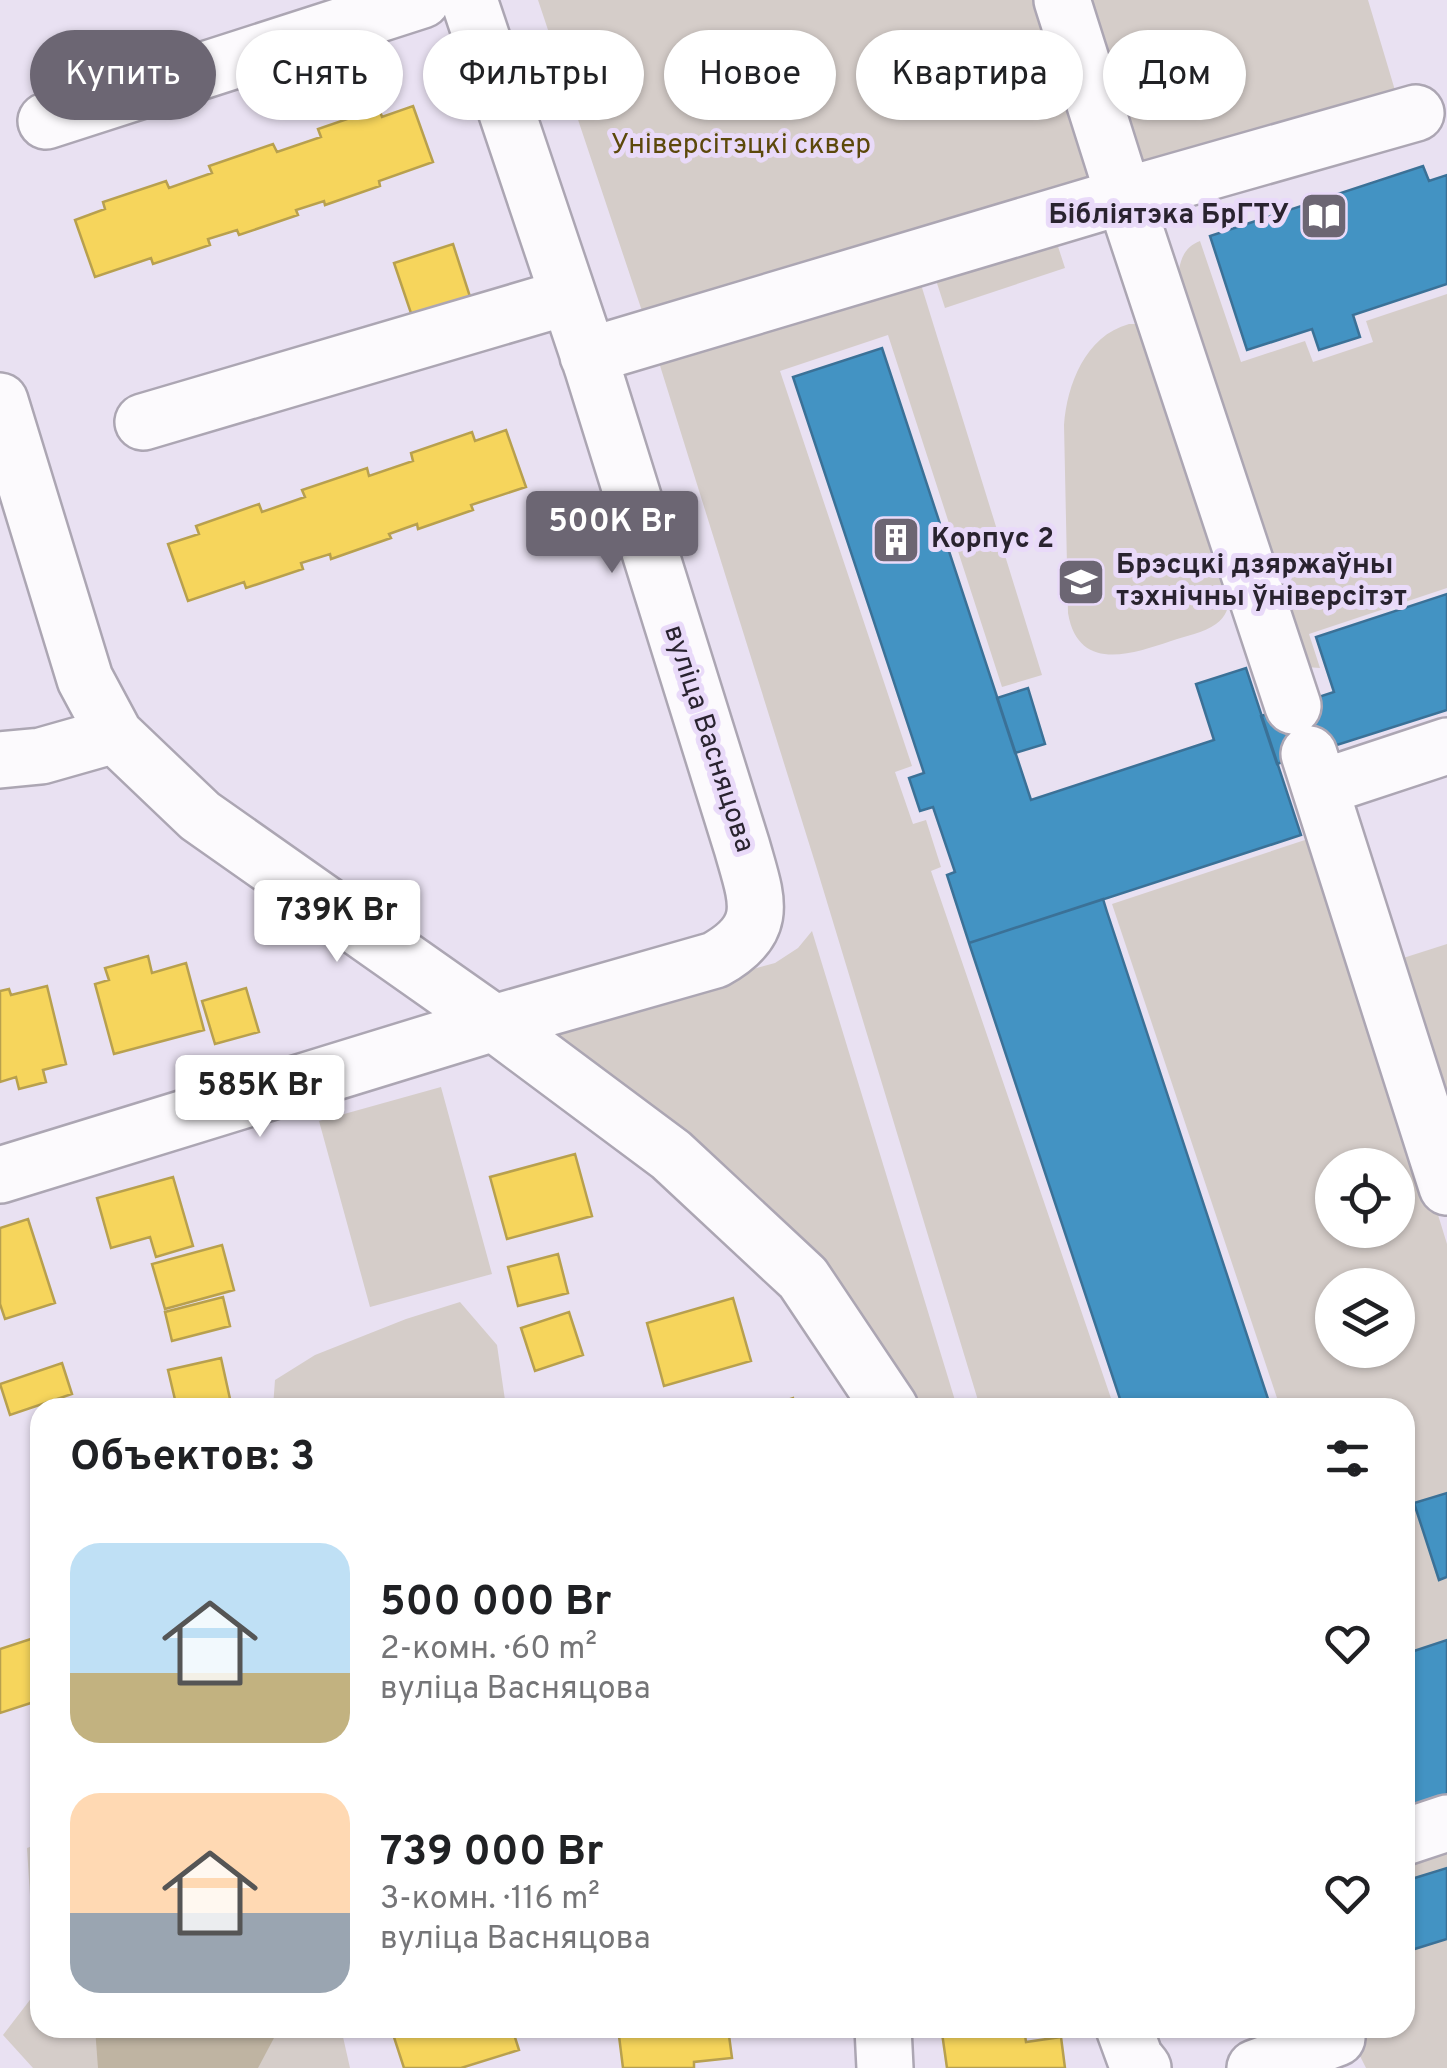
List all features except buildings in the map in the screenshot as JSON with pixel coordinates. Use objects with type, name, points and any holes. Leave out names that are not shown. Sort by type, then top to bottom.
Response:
[{"type":"street","points":[[46,121],[422,0]]},
{"type":"street","name":"вуліца Васняцова","points":[[469,0],[588,356],[742,847],[753,886],[755,921],[746,938],[714,960],[494,1023]]},
{"type":"street","points":[[1062,0],[1447,1187]]},
{"type":"street","points":[[588,356],[1416,113]]},
{"type":"street","points":[[143,422],[568,297]]},
{"type":"street","points":[[0,401],[84,678],[115,735],[200,816],[494,1023],[671,1154],[804,1278],[883,1398]]},
{"type":"street","points":[[0,760],[41,756],[115,735]]},
{"type":"street","points":[[1307,749],[1447,746]]},
{"type":"street","points":[[0,1175],[494,1023]]},
{"type":"street","points":[[1415,1834],[1447,1823]]},
{"type":"street","points":[[884,2038],[885,2068]]},
{"type":"street","points":[[1128,2038],[1142,2068]]},
{"type":"street","points":[[1255,2068],[1337,2038]]},
{"type":"green space","name":"Універсітэцкі сквер","points":[[538,0],[1368,0],[1397,97],[648,329],[578,120],[644,120],[644,30],[548,30]]},
{"type":"green space","points":[[1054,234],[1065,268],[945,308],[934,274]]},
{"type":"green space","points":[[1200,241],[1241,362],[1305,341],[1313,362],[1373,342],[1366,321],[1447,294],[1447,588],[1309,634],[1320,668],[1306,667],[1298,659],[1179,270],[1185,252]]},
{"type":"green space","points":[[919,278],[1042,675],[1002,687],[888,335],[780,371],[912,766],[895,772],[913,824],[926,820],[941,867],[931,871],[1111,1398],[977,1398],[657,356]]},
{"type":"green space","points":[[1129,324],[1138,324],[1230,596],[1222,618],[1206,630],[1139,651],[1108,654],[1083,644],[1068,613],[1064,425],[1069,394],[1081,364],[1101,339]]},
{"type":"green space","points":[[1300,766],[1447,1244],[1447,1640],[1415,1651],[1415,1398],[1277,1398],[1112,904],[1308,839]]},
{"type":"green space","points":[[812,931],[954,1398],[900,1398],[543,1033],[557,1022],[775,963],[798,948]]},
{"type":"green space","points":[[1447,944],[1447,1127],[1397,960]]},
{"type":"green space","points":[[441,1087],[492,1274],[370,1307],[319,1121]]},
{"type":"green space","points":[[460,1302],[497,1345],[505,1398],[274,1398],[275,1380],[315,1355]]},
{"type":"green space","points":[[30,1847],[30,1896],[27,1848]]},
{"type":"green space","points":[[1447,1851],[1447,2068],[1366,2068],[1351,2038],[1415,2038],[1415,1862]]},
{"type":"green space","points":[[30,2000],[30,2038],[343,2038],[350,2068],[33,2068],[3,2035]]},
{"type":"shaded area","points":[[96,2038],[274,2038],[258,2068],[98,2068]]},
{"type":"place","name":"Бібліятэка БрГТУ","points":[[1324,216]]},
{"type":"place","name":"Корпус 2","points":[[896,540]]},
{"type":"place","name":"Брэсцкі дзяржаўны тэхнічны ўніверсітэт","points":[[1081,582]]}]
